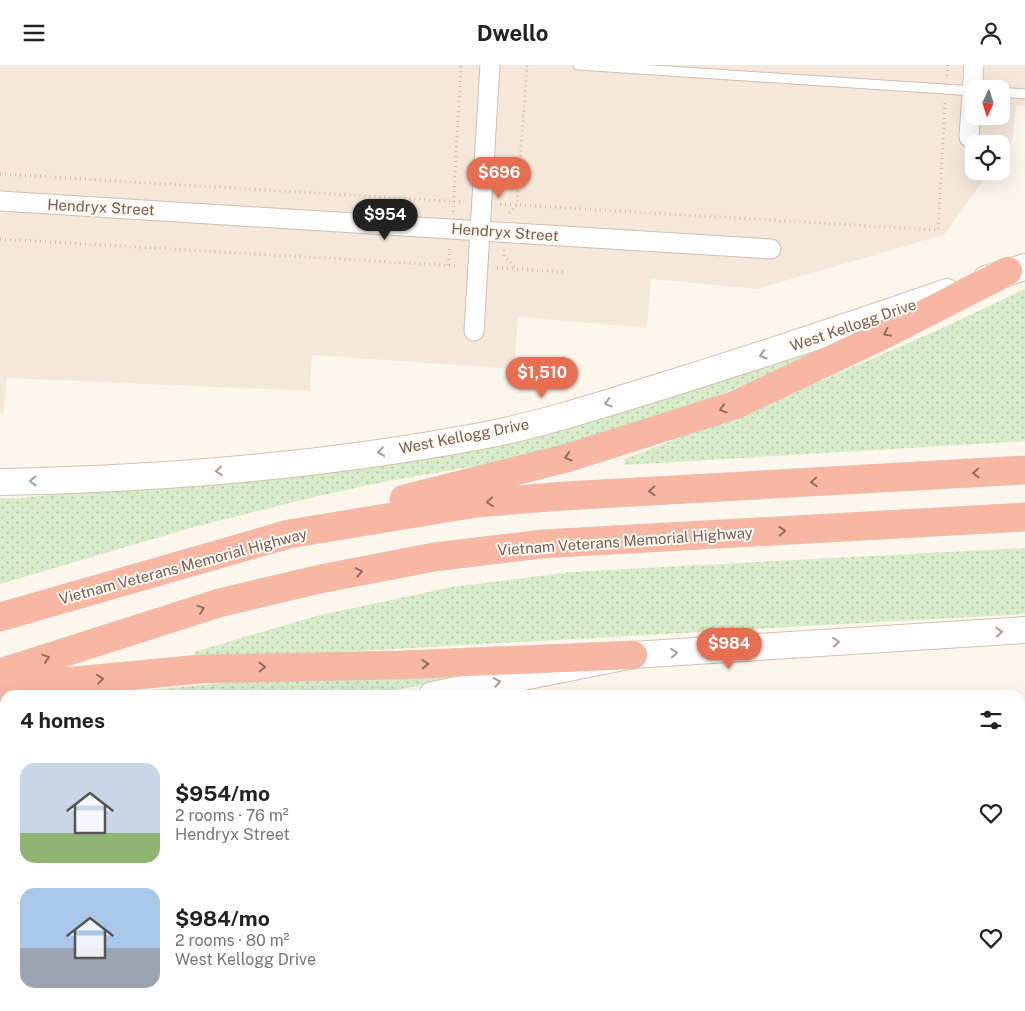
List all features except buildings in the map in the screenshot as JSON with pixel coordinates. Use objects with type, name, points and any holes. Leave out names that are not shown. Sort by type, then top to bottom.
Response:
[{"type":"highway","points":[[290,534],[379,505],[567,458],[735,405],[1016,269]]},
{"type":"highway","name":"Vietnam Veterans Memorial Highway","points":[[0,617],[290,534],[468,505],[506,501],[1025,470]]},
{"type":"highway","name":"Vietnam Veterans Memorial Highway","points":[[0,673],[219,603],[320,579],[434,557],[542,544],[1025,517]]},
{"type":"highway","points":[[13,690],[64,682],[200,669],[402,665],[633,655]]},
{"type":"main road","name":"West Kellogg Drive","points":[[0,482],[183,474],[326,461],[483,435],[601,405],[804,342],[1016,269]]},
{"type":"main road","points":[[457,690],[633,655],[1025,630]]},
{"type":"street","points":[[474,331],[490,65]]},
{"type":"street","points":[[973,80],[974,65]]},
{"type":"street","name":"Hendryx Street","points":[[0,201],[771,249]]},
{"type":"lane","points":[[578,65],[965,90]]},
{"type":"lane","points":[[1010,93],[1025,94]]},
{"type":"path","points":[[454,201],[461,65]]},
{"type":"path","points":[[517,269],[504,256],[504,217],[517,205],[527,65]]},
{"type":"path","points":[[0,174],[938,229],[948,65]]},
{"type":"path","points":[[0,239],[564,272]]},
{"type":"shaded area","points":[[0,65],[1025,65],[1025,106],[1016,106],[1012,141],[1010,144],[1010,135],[965,135],[965,180],[984,180],[944,235],[757,289],[651,279],[647,328],[518,317],[514,369],[312,355],[310,391],[7,378],[3,414],[0,414]]},
{"type":"green space","points":[[1025,289],[1025,441],[625,465],[624,459],[758,408],[936,331]]},
{"type":"green space","points":[[809,351],[810,356],[685,410],[592,439],[501,462],[388,481],[310,498],[194,527],[0,584],[0,498],[21,498],[86,491],[276,477]]},
{"type":"green space","points":[[1025,548],[1025,614],[196,660],[194,652],[316,616],[452,587],[570,572]]},
{"type":"green space","points":[[451,671],[451,679],[396,690],[151,690],[225,683]]}]
